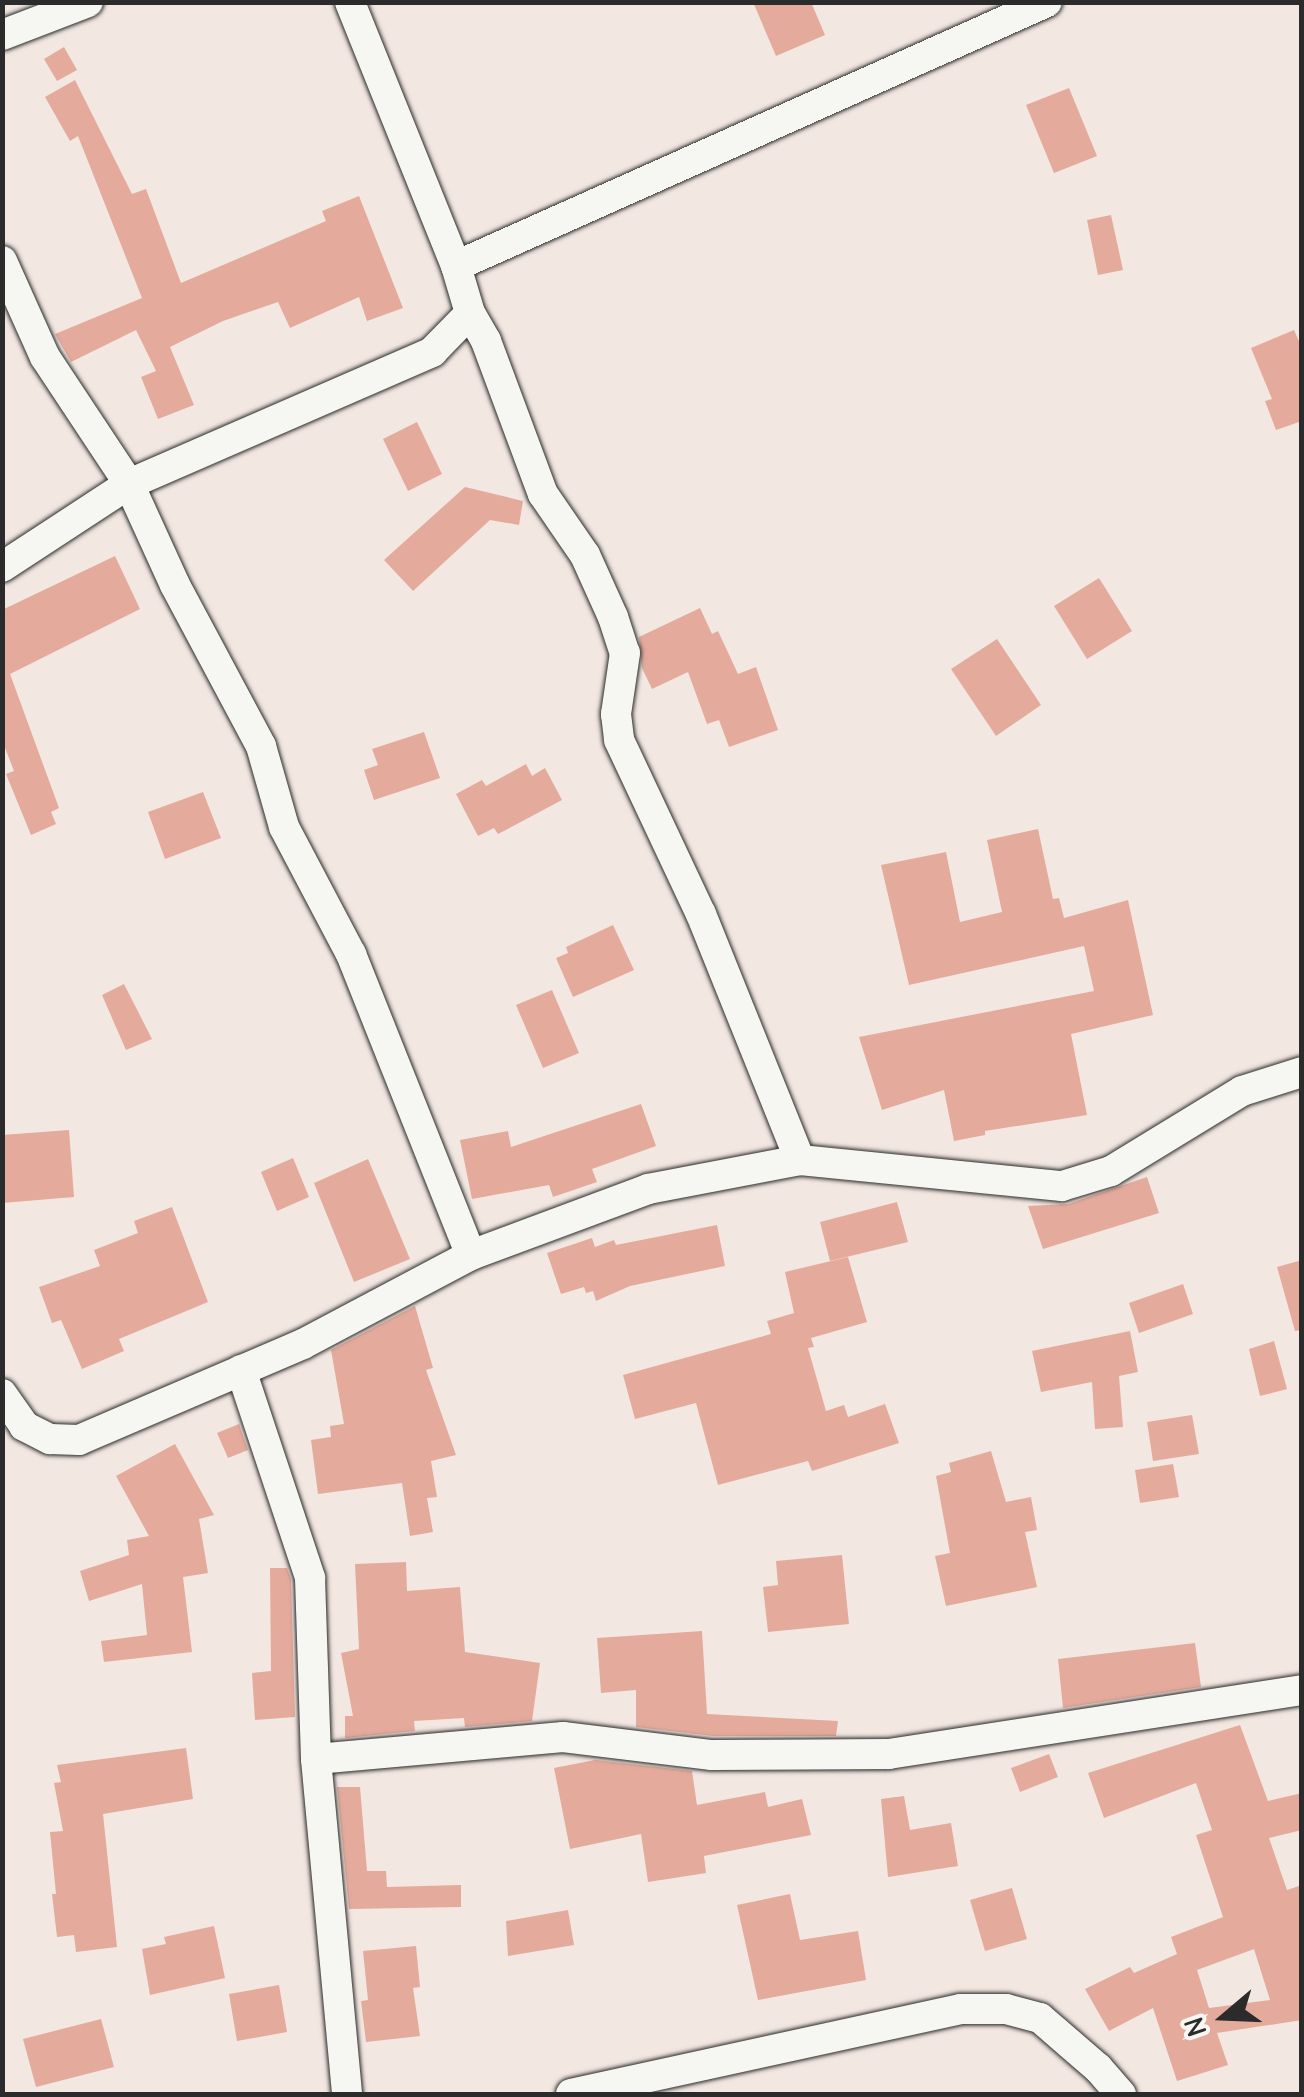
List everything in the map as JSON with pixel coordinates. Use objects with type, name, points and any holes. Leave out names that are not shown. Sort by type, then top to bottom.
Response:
[{"type":"street","points":[[2,35],[88,2]]},
{"type":"street","points":[[350,2],[543,494],[585,555],[613,618],[626,653],[616,714],[619,740],[700,914],[800,1160]]},
{"type":"street","points":[[456,266],[1047,2]]},
{"type":"street","points":[[2,261],[45,357],[129,484],[175,585],[261,746],[284,827],[351,954],[471,1255]]},
{"type":"street","points":[[2,567],[129,484],[432,352],[470,313]]},
{"type":"street","points":[[2,1394],[24,1426],[50,1439],[79,1440],[303,1344],[471,1255],[648,1188],[800,1160],[1062,1186],[1112,1171],[1242,1091],[1302,1072]]},
{"type":"street","points":[[241,1370],[310,1578],[316,1759],[347,2094]]},
{"type":"street","points":[[316,1759],[563,1737],[712,1755],[889,1754],[1302,1690]]},
{"type":"street","points":[[570,2094],[961,2009],[1006,2009],[1040,2018],[1098,2068],[1121,2094]]},
{"type":"building","points":[[753,2],[811,2],[825,35],[776,56]]},
{"type":"building","points":[[64,47],[77,70],[57,81],[44,59]]},
{"type":"building","points":[[75,80],[132,194],[146,189],[181,283],[326,221],[322,211],[359,196],[403,308],[367,321],[359,297],[290,328],[278,302],[223,321],[170,347],[194,405],[158,419],[141,377],[156,371],[136,330],[71,362],[55,334],[142,298],[78,136],[70,141],[45,97]]},
{"type":"building","points":[[1069,88],[1097,156],[1054,173],[1026,105]]},
{"type":"building","points":[[1111,215],[1123,270],[1098,275],[1087,220]]},
{"type":"building","points":[[1294,330],[1302,348],[1302,421],[1276,430],[1265,401],[1272,399],[1251,348]]},
{"type":"building","points":[[417,422],[442,474],[408,491],[383,439]]},
{"type":"building","points":[[465,487],[523,501],[519,525],[490,520],[413,591],[384,560]]},
{"type":"building","points":[[115,556],[140,609],[10,674],[59,808],[51,812],[56,824],[31,835],[6,774],[14,771],[2,740],[2,610]]},
{"type":"building","points":[[1099,578],[1132,631],[1087,659],[1054,606]]},
{"type":"building","points":[[700,608],[712,634],[718,631],[738,674],[756,667],[778,730],[729,747],[719,720],[707,724],[688,672],[652,689],[642,668],[639,637]]},
{"type":"building","points":[[997,639],[1041,705],[996,736],[951,669]]},
{"type":"building","points":[[424,732],[440,778],[374,800],[364,770],[378,765],[372,749]]},
{"type":"building","points":[[526,764],[532,776],[545,768],[562,800],[498,834],[494,828],[478,836],[456,794],[482,780],[486,786]]},
{"type":"building","points":[[203,792],[221,838],[165,859],[148,812]]},
{"type":"building","points":[[1038,829],[1053,899],[1059,898],[1064,918],[1128,900],[1153,1015],[1071,1034],[1087,1115],[985,1131],[985,1135],[954,1141],[944,1090],[882,1110],[859,1037],[1094,991],[1084,946],[909,985],[881,865],[946,852],[960,922],[1002,912],[987,840]]},
{"type":"building","points":[[613,925],[634,970],[573,997],[556,958],[568,953],[566,947]]},
{"type":"building","points":[[124,984],[152,1039],[126,1050],[102,995]]},
{"type":"building","points":[[552,990],[579,1053],[543,1068],[516,1005]]},
{"type":"building","points":[[641,1104],[656,1146],[592,1169],[597,1182],[553,1197],[549,1185],[472,1199],[460,1140],[508,1131],[511,1147]]},
{"type":"building","points":[[69,1130],[74,1197],[2,1203],[2,1135]]},
{"type":"building","points":[[293,1158],[309,1197],[277,1211],[261,1172]]},
{"type":"building","points":[[368,1159],[410,1259],[354,1282],[314,1183]]},
{"type":"building","points":[[1147,1177],[1159,1213],[1043,1249],[1028,1206],[1068,1204]]},
{"type":"building","points":[[897,1202],[908,1242],[830,1261],[820,1222]]},
{"type":"building","points":[[172,1207],[208,1302],[119,1339],[124,1351],[82,1369],[61,1320],[52,1323],[39,1287],[100,1266],[94,1250],[138,1233],[134,1221]]},
{"type":"building","points":[[717,1225],[725,1266],[630,1286],[596,1301],[593,1291],[586,1293],[584,1287],[561,1294],[547,1253],[592,1238],[595,1247],[614,1240],[616,1245]]},
{"type":"building","points":[[848,1257],[867,1322],[811,1338],[814,1347],[808,1348],[826,1411],[844,1405],[848,1417],[885,1404],[899,1443],[812,1471],[808,1461],[718,1485],[696,1403],[635,1419],[623,1375],[771,1334],[767,1321],[794,1313],[785,1272]]},
{"type":"building","points":[[1302,1260],[1302,1330],[1295,1331],[1277,1267]]},
{"type":"building","points":[[1183,1284],[1193,1314],[1139,1333],[1129,1303]]},
{"type":"building","points":[[415,1306],[433,1368],[426,1370],[456,1455],[431,1461],[437,1497],[427,1498],[433,1532],[410,1536],[402,1483],[318,1494],[311,1440],[331,1437],[330,1426],[344,1424],[331,1350]]},
{"type":"building","points":[[1130,1331],[1138,1372],[1119,1376],[1123,1427],[1095,1429],[1092,1382],[1041,1392],[1032,1351]]},
{"type":"building","points":[[1274,1341],[1287,1389],[1260,1396],[1249,1349]]},
{"type":"building","points":[[1192,1415],[1199,1454],[1153,1461],[1147,1422]]},
{"type":"building","points":[[239,1424],[248,1450],[228,1458],[217,1433]]},
{"type":"building","points":[[175,1444],[214,1515],[199,1519],[208,1573],[183,1577],[192,1652],[104,1662],[101,1641],[147,1635],[142,1584],[89,1601],[80,1571],[129,1555],[127,1540],[149,1536],[116,1476]]},
{"type":"building","points":[[991,1451],[1006,1502],[1031,1497],[1037,1530],[1025,1532],[1037,1587],[946,1606],[935,1556],[950,1553],[936,1476],[951,1472],[949,1463]]},
{"type":"building","points":[[1173,1464],[1179,1497],[1140,1503],[1135,1470]]},
{"type":"building","points":[[842,1555],[849,1624],[768,1632],[763,1587],[778,1585],[776,1561]]},
{"type":"building","points":[[406,1562],[407,1591],[460,1587],[465,1652],[540,1663],[532,1721],[465,1727],[464,1718],[414,1721],[415,1731],[345,1738],[345,1716],[353,1716],[341,1653],[359,1649],[355,1564]]},
{"type":"building","points":[[270,1568],[287,1568],[291,1579],[295,1717],[255,1720],[252,1673],[271,1671]]},
{"type":"building","points":[[702,1631],[707,1714],[838,1721],[836,1736],[713,1736],[636,1727],[636,1690],[601,1693],[597,1638]]},
{"type":"building","points":[[1195,1643],[1201,1687],[1063,1708],[1058,1659]]},
{"type":"building","points":[[1240,1725],[1268,1801],[1302,1793],[1302,1830],[1269,1838],[1287,1890],[1302,1885],[1302,2020],[1217,2033],[1228,2065],[1177,2081],[1153,2008],[1109,2031],[1085,1989],[1130,1967],[1134,1973],[1177,1954],[1171,1937],[1223,1917],[1196,1835],[1212,1830],[1196,1783],[1104,1818],[1088,1773]],"holes":[[[1254,1949],[1270,2000],[1209,2008],[1197,1970]]]},
{"type":"building","points":[[186,1748],[193,1799],[103,1814],[117,1947],[76,1952],[74,1935],[57,1937],[52,1894],[56,1894],[50,1832],[63,1831],[54,1783],[61,1782],[57,1765]]},
{"type":"building","points":[[1049,1754],[1058,1777],[1020,1792],[1011,1768]]},
{"type":"building","points":[[595,1760],[692,1771],[697,1805],[765,1792],[768,1807],[802,1799],[811,1835],[704,1856],[706,1873],[648,1882],[641,1834],[570,1849],[554,1768]]},
{"type":"building","points":[[337,1787],[360,1787],[367,1871],[386,1871],[387,1887],[461,1885],[461,1907],[349,1909]]},
{"type":"building","points":[[904,1796],[910,1830],[951,1823],[958,1866],[888,1877],[881,1799]]},
{"type":"building","points":[[1012,1888],[1027,1939],[985,1951],[970,1900]]},
{"type":"building","points":[[790,1894],[800,1940],[858,1931],[866,1980],[758,2000],[737,1905]]},
{"type":"building","points":[[568,1910],[574,1945],[508,1956],[506,1921]]},
{"type":"building","points":[[214,1926],[225,1978],[150,1995],[142,1949],[166,1944],[164,1937]]},
{"type":"building","points":[[416,1946],[420,1987],[413,1988],[420,2036],[366,2042],[361,2001],[368,2000],[363,1951]]},
{"type":"building","points":[[279,1985],[287,2032],[237,2041],[229,1994]]},
{"type":"building","points":[[101,2019],[114,2067],[36,2087],[23,2039]]}]
